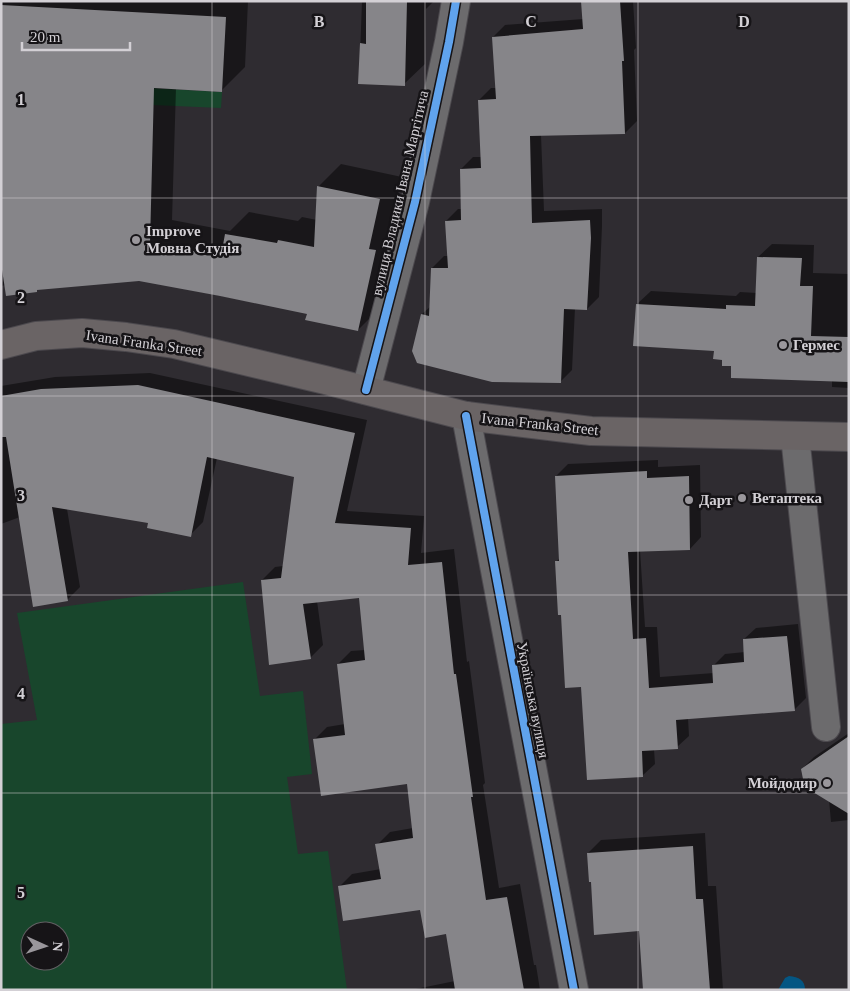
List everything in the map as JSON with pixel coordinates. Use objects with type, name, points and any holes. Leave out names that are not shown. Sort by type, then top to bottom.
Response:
[{"type":"main road","name":"Ivana Franka Street","points":[[1,345],[36,336],[82,333],[126,337],[174,344],[222,355],[466,416],[591,431],[849,437]]},
{"type":"street","name":"вулиця Владики Івана Маргітича","points":[[366,390],[415,202],[456,1]]},
{"type":"street","name":"Українська вулиця","points":[[466,416],[574,990]]},
{"type":"street","points":[[795,436],[826,727]]},
{"type":"green space","points":[[1,80],[222,92],[221,108],[107,103]]},
{"type":"green space","points":[[243,582],[260,696],[303,691],[312,774],[287,777],[298,854],[328,851],[347,990],[1,990],[1,724],[37,720],[17,613]]},
{"type":"water","points":[[789,976],[801,980],[805,990],[778,990],[785,978]]},
{"type":"building","points":[[366,1],[407,1],[405,86],[358,84],[360,43],[366,44]]},
{"type":"building","points":[[581,1],[620,1],[624,61],[622,61],[625,134],[530,136],[532,223],[590,220],[591,238],[587,310],[564,309],[561,383],[492,382],[417,363],[412,351],[421,314],[429,316],[431,268],[448,268],[445,221],[461,220],[460,169],[481,168],[478,100],[496,99],[492,37],[583,29]]},
{"type":"building","points":[[1,5],[226,17],[222,92],[154,88],[150,243],[221,256],[225,234],[277,243],[278,240],[314,247],[317,186],[380,199],[369,249],[376,250],[358,331],[305,320],[307,314],[139,281],[37,290],[37,292],[6,296],[1,263]]},
{"type":"building","points":[[757,257],[802,258],[800,286],[813,286],[811,336],[849,337],[849,382],[731,378],[731,366],[722,366],[722,360],[713,359],[714,351],[633,346],[636,304],[726,309],[726,305],[755,306]]},
{"type":"building","points":[[138,385],[355,433],[335,523],[411,528],[408,565],[442,562],[454,674],[456,674],[486,900],[507,897],[524,990],[455,990],[446,934],[425,938],[420,910],[343,921],[338,886],[381,879],[375,844],[413,838],[407,784],[321,796],[313,739],[345,735],[337,664],[365,660],[359,598],[303,604],[311,659],[269,665],[261,580],[281,578],[294,477],[207,457],[191,537],[147,528],[148,523],[52,507],[68,601],[33,607],[6,437],[1,437],[1,396],[41,389]]},
{"type":"building","points":[[647,471],[647,478],[689,476],[690,550],[628,552],[633,639],[646,638],[649,688],[713,683],[712,665],[744,662],[743,639],[787,636],[795,711],[676,720],[678,749],[642,751],[643,777],[587,780],[581,687],[565,688],[561,615],[558,615],[555,561],[559,561],[555,476]]},
{"type":"building","name":"Мойдодир","points":[[849,736],[849,814],[813,792],[804,784],[801,769]]},
{"type":"building","points":[[693,846],[696,899],[703,899],[710,990],[643,990],[639,931],[594,935],[591,882],[589,882],[587,853]]},
{"type":"cycle path","points":[[366,390],[415,202],[456,1]]},
{"type":"cycle path","points":[[466,416],[574,990]]},
{"type":"place","name":"Improve Мовна Студія","points":[[136,240]]},
{"type":"place","name":"Гермес","points":[[783,345]]},
{"type":"place","name":"Ветаптека","points":[[742,498]]},
{"type":"place","name":"Дарт","points":[[689,500]]},
{"type":"place","name":"Мойдодир","points":[[827,783]]}]
